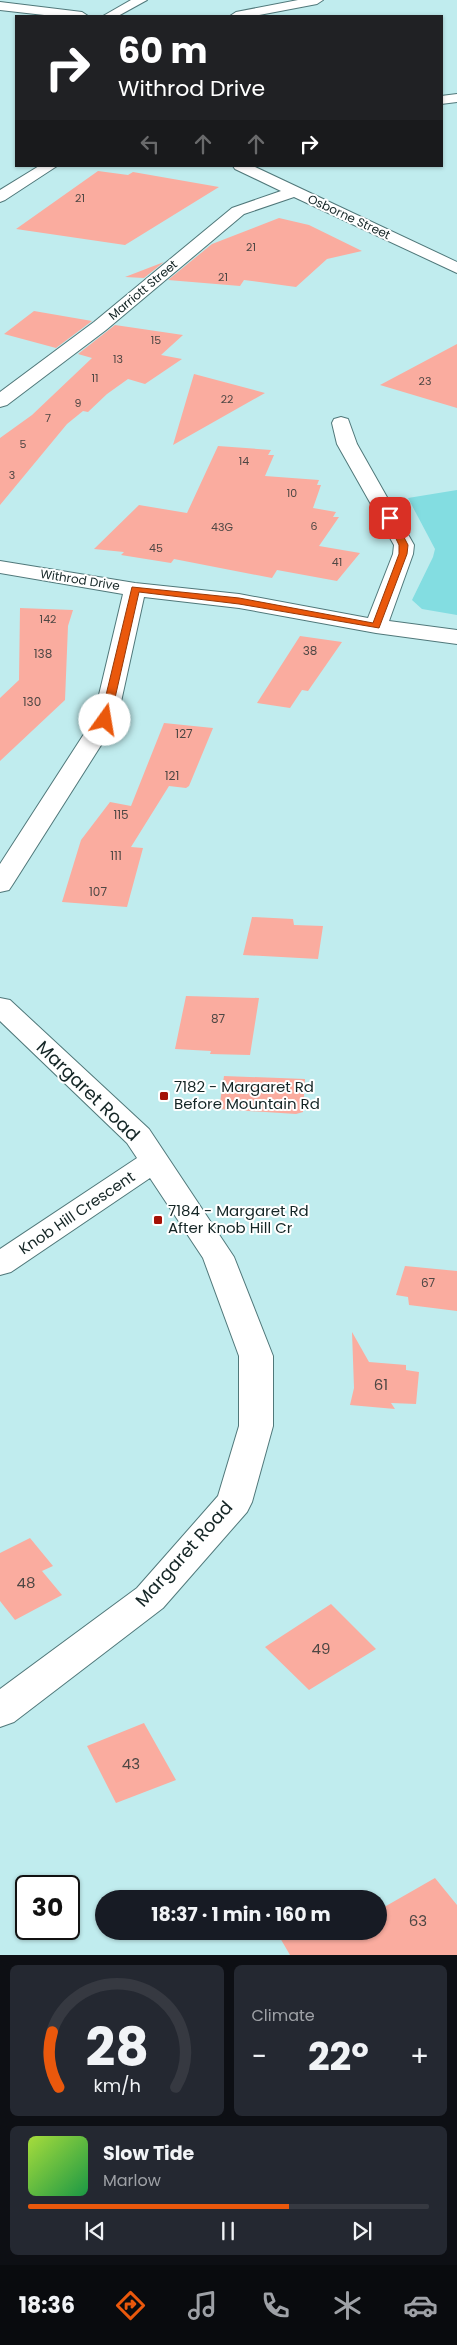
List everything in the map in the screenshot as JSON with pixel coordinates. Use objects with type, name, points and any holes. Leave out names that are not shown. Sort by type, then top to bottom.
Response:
[{"type":"street","points":[[111,15],[142,0]]},
{"type":"street","points":[[241,15],[317,0]]},
{"type":"street","points":[[0,6],[74,15]]},
{"type":"street","points":[[443,100],[457,98]]},
{"type":"street","points":[[0,197],[48,167]]},
{"type":"street","name":"Osborne Street","points":[[242,167],[457,268]]},
{"type":"street","name":"Marriott Street","points":[[0,401],[100,326],[238,211],[293,192]]},
{"type":"street","points":[[341,424],[347,444],[404,545],[403,554],[376,626]]},
{"type":"street","name":"Withrod Drive","points":[[0,568],[135,589],[239,601],[376,626],[457,637]]},
{"type":"street","points":[[0,884],[105,720],[135,589]]},
{"type":"street","name":"Margaret Road","points":[[0,1006],[138,1136],[218,1257],[256,1356],[256,1426],[234,1502],[150,1598],[0,1710]]},
{"type":"street","name":"Knob Hill Crescent","points":[[0,1264],[154,1161]]},
{"type":"shaded area","points":[[457,490],[457,615],[422,609],[412,600],[435,549],[408,498]]},
{"type":"building","points":[[98,171],[128,175],[133,172],[219,187],[125,245],[16,229]]},
{"type":"building","points":[[279,218],[309,225],[362,251],[327,259],[296,287],[244,280],[240,286],[168,280],[212,244]]},
{"type":"building","points":[[164,262],[144,278],[125,277]]},
{"type":"building","points":[[34,311],[92,321],[56,348],[4,334]]},
{"type":"building","points":[[115,325],[183,335],[161,355],[182,359],[145,384],[128,379],[107,394],[88,412],[83,411],[67,424],[0,505],[0,438],[32,415],[92,358],[78,354]]},
{"type":"building","points":[[457,344],[457,408],[380,385]]},
{"type":"building","points":[[194,374],[265,393],[173,445]]},
{"type":"building","points":[[218,446],[271,450],[268,455],[274,455],[265,476],[319,480],[317,485],[321,485],[313,508],[336,512],[333,517],[339,517],[319,546],[360,553],[337,581],[277,570],[272,578],[174,559],[171,563],[121,555],[124,552],[94,549],[139,505],[187,513]]},
{"type":"building","points":[[20,608],[73,610],[68,626],[65,700],[0,761],[0,698],[19,680]]},
{"type":"building","points":[[300,636],[342,642],[308,691],[302,690],[290,708],[257,703]]},
{"type":"building","points":[[164,723],[213,728],[189,786],[186,788],[169,786],[131,847],[143,848],[127,907],[62,902],[81,840],[110,802],[131,806]]},
{"type":"building","points":[[252,917],[293,919],[294,925],[323,926],[318,959],[243,955]]},
{"type":"building","points":[[186,996],[259,998],[250,1055],[210,1054],[211,1051],[175,1049]]},
{"type":"building","points":[[224,1076],[305,1079],[303,1112],[296,1114],[219,1109]]},
{"type":"building","points":[[405,1266],[457,1271],[457,1311],[409,1305],[408,1297],[396,1295]]},
{"type":"building","points":[[352,1332],[369,1362],[406,1365],[406,1370],[419,1372],[416,1404],[391,1403],[395,1409],[350,1405],[354,1388]]},
{"type":"building","points":[[30,1538],[53,1566],[42,1571],[62,1595],[15,1620],[0,1601],[0,1553]]},
{"type":"building","points":[[331,1604],[376,1649],[309,1690],[265,1647]]},
{"type":"building","points":[[144,1723],[176,1780],[116,1803],[87,1746]]},
{"type":"building","points":[[435,1878],[457,1905],[457,1955],[290,1955],[281,1940],[387,1940],[387,1905]]},
{"type":"place","name":"7182 - Margaret Rd Before Mountain Rd","points":[[164,1096]]},
{"type":"place","name":"7184 - Margaret Rd After Knob Hill Cr","points":[[158,1220]]},
{"type":"route","points":[[105,720],[135,589],[300,610],[376,626],[403,554],[404,545],[390,518]]}]
